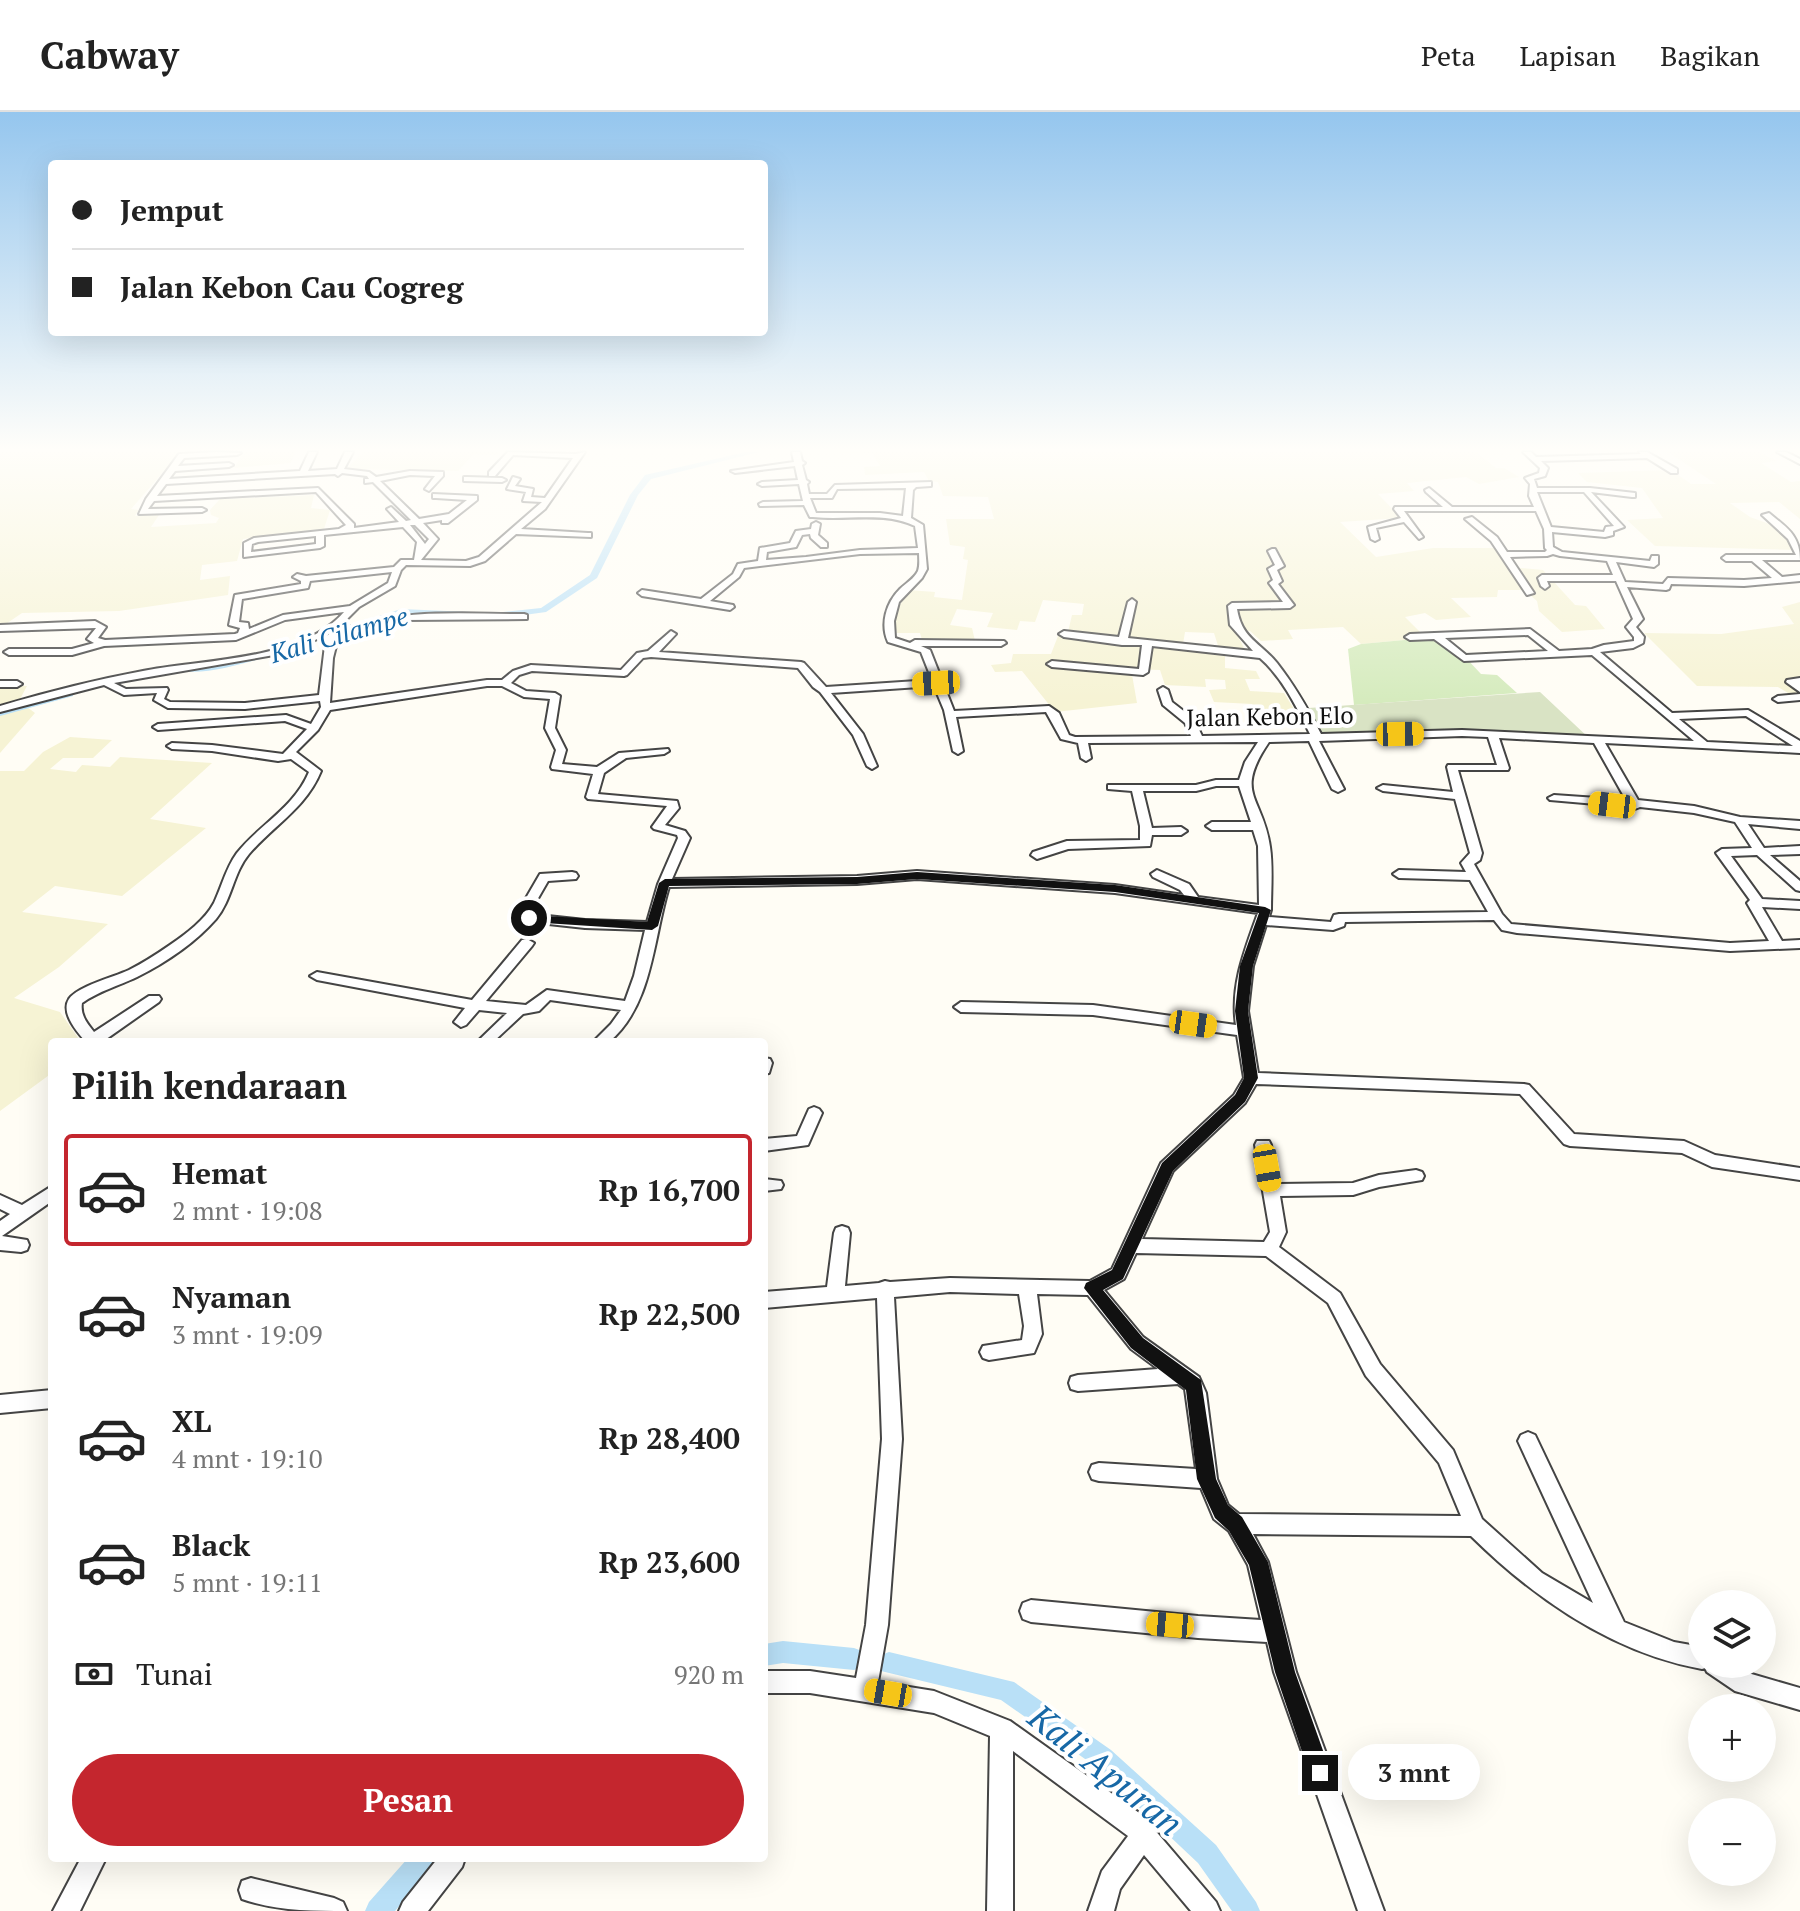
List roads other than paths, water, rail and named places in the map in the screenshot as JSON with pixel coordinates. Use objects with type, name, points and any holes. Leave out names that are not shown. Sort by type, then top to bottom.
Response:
[{"type":"street","points":[[289,536],[250,541],[247,555],[320,546],[320,536]]},
{"type":"street","points":[[415,536],[421,542],[419,557]]},
{"type":"street","points":[[419,557],[434,541],[431,536]]},
{"type":"street","points":[[172,746],[287,757],[314,728],[325,703],[333,632],[352,608],[369,594],[392,584],[397,569],[404,562],[419,557],[471,564],[482,559],[508,536]]},
{"type":"street","points":[[762,563],[763,550],[793,545],[798,536]]},
{"type":"street","points":[[815,536],[824,545]]},
{"type":"street","points":[[919,536],[924,561],[921,573],[903,591],[888,622],[891,640],[925,650],[950,714],[958,751]]},
{"type":"street","points":[[1490,536],[1530,593]]},
{"type":"street","points":[[1549,536],[1552,551]]},
{"type":"street","points":[[1726,558],[1800,556],[1799,544]]},
{"type":"street","points":[[703,602],[736,575],[741,566],[860,552],[920,550]]},
{"type":"street","points":[[1272,551],[1280,566],[1272,569],[1278,581],[1274,584],[1290,605],[1230,608],[1235,625],[1271,662],[1295,695],[1338,789]]},
{"type":"street","points":[[1504,555],[1547,554],[1552,551],[1654,564],[1655,558]]},
{"type":"street","points":[[1754,558],[1780,580]]},
{"type":"street","points":[[1436,636],[1464,658],[1594,652],[1604,647],[1633,646],[1640,640],[1631,627],[1638,619],[1610,559]]},
{"type":"street","points":[[242,636],[245,625],[234,625],[238,597],[303,586],[301,578],[397,569]]},
{"type":"street","points":[[1545,586],[1542,578],[1621,581],[1666,587],[1668,581],[1744,583],[1800,578]]},
{"type":"street","points":[[642,593],[730,607]]},
{"type":"street","points":[[1122,642],[1132,602]]},
{"type":"street","points":[[0,659],[11,650],[76,651],[104,643],[242,636],[280,618],[352,608]]},
{"type":"street","points":[[0,709],[108,683],[258,657],[320,635],[415,614],[465,618],[524,617]]},
{"type":"street","points":[[0,628],[95,624],[101,627],[92,639],[104,643]]},
{"type":"street","points":[[1410,637],[1530,632],[1556,653]]},
{"type":"street","points":[[651,654],[671,634]]},
{"type":"street","points":[[1064,634],[1261,655]]},
{"type":"street","points":[[907,645],[920,642],[1001,643]]},
{"type":"street","points":[[1052,664],[1143,672],[1147,645]]},
{"type":"street","points":[[1594,652],[1703,744]]},
{"type":"street","points":[[504,683],[516,673],[531,668],[624,673],[640,655],[651,654],[801,665],[858,734],[872,766]]},
{"type":"street","points":[[1800,681],[1791,682],[1800,689]]},
{"type":"street","points":[[108,683],[124,692],[163,690],[159,700],[178,705],[245,706],[325,703],[454,686],[504,683],[524,694],[557,697],[550,728],[561,750],[556,767],[599,771],[623,755],[664,751]]},
{"type":"street","points":[[824,690],[936,683]]},
{"type":"street","points":[[0,684],[17,684]]},
{"type":"street","points":[[1163,690],[1167,703],[1190,721],[1198,739]]},
{"type":"street","points":[[1778,699],[1800,697]]},
{"type":"street","points":[[950,714],[1045,709],[1055,715],[1065,737],[1082,739],[1086,758]]},
{"type":"street","points":[[1670,716],[1748,713],[1800,748]]},
{"type":"street","points":[[158,727],[286,718],[314,728]]},
{"type":"street","points":[[1492,734],[1504,768],[1452,767],[1476,853],[1476,857],[1467,863],[1497,916],[1507,927],[1730,947],[1800,944]]},
{"type":"street","name":"Jalan Kebon Elo","points":[[1082,739],[1492,734],[1800,748]]},
{"type":"street","points":[[768,1300],[885,1288],[1026,1285],[1092,1288],[1118,1274],[1167,1167],[1240,1099],[1251,1078],[1241,1011],[1246,966],[1264,916],[1264,846],[1244,783],[1250,762],[1266,739]]},
{"type":"street","points":[[1598,741],[1635,806]]},
{"type":"street","points":[[92,1038],[77,1017],[73,1008],[75,1001],[151,964],[213,915],[228,877],[241,855],[301,796],[314,777],[315,771],[311,767],[289,752]]},
{"type":"street","points":[[599,771],[592,797],[673,803],[673,808],[658,827],[681,833],[684,838],[665,883],[643,969],[619,1025],[604,1038]]},
{"type":"street","points":[[1112,787],[1244,783]]},
{"type":"street","points":[[1037,855],[1067,845],[1145,844],[1148,840],[1137,788]]},
{"type":"street","points":[[1383,788],[1461,796]]},
{"type":"street","points":[[1554,798],[1696,808],[1739,820],[1800,825]]},
{"type":"street","points":[[1739,820],[1760,851],[1800,887]]},
{"type":"street","points":[[1212,826],[1258,826]]},
{"type":"street","points":[[1146,832],[1181,831]]},
{"type":"street","points":[[1757,901],[1722,853],[1800,850]]},
{"type":"street","points":[[1157,874],[1178,881],[1194,901]]},
{"type":"street","points":[[1399,874],[1475,876]]},
{"type":"street","points":[[665,883],[857,880],[917,875],[1115,889],[1333,926],[1339,923],[1339,918],[1497,916]]},
{"type":"street","points":[[572,876],[544,877],[521,917],[585,924],[652,926]]},
{"type":"street","points":[[1778,945],[1752,905],[1757,901],[1800,905]]},
{"type":"street","points":[[461,1022],[527,943]]},
{"type":"street","points":[[317,976],[519,1010],[532,1009],[547,995],[628,1006]]},
{"type":"street","points":[[98,1038],[154,999]]},
{"type":"street","points":[[961,1007],[1093,1010],[1245,1031]]},
{"type":"street","points":[[488,1038],[519,1010]]},
{"type":"street","points":[[1251,1078],[1524,1089],[1570,1140],[1684,1147],[1712,1161],[1800,1174]]},
{"type":"street","points":[[768,1145],[802,1141],[814,1113]]},
{"type":"street","points":[[1263,1145],[1278,1232],[1269,1249]]},
{"type":"street","points":[[1271,1190],[1353,1189],[1379,1181],[1416,1176]]},
{"type":"street","points":[[0,1230],[48,1195]]},
{"type":"street","points":[[0,1202],[22,1212]]},
{"type":"street","points":[[835,1293],[842,1233]]},
{"type":"street","points":[[0,1243],[21,1245]]},
{"type":"street","points":[[1131,1246],[1269,1249],[1334,1298],[1373,1370],[1446,1457],[1475,1526],[1535,1580],[1616,1630],[1688,1656]]},
{"type":"street","points":[[989,1352],[1028,1347],[1032,1342],[1026,1285]]},
{"type":"street","points":[[865,1689],[877,1625],[892,1439],[885,1288]]},
{"type":"street","points":[[1092,1288],[1137,1343],[1195,1386],[1207,1479],[1221,1512],[1236,1524],[1258,1562],[1273,1631],[1300,1718],[1371,1911]]},
{"type":"street","points":[[1078,1383],[1182,1375]]},
{"type":"street","points":[[0,1404],[48,1399]]},
{"type":"street","points":[[1528,1441],[1616,1630]]},
{"type":"street","points":[[1099,1472],[1207,1479]]},
{"type":"street","points":[[1236,1524],[1475,1526]]},
{"type":"street","points":[[1031,1611],[1273,1631]]},
{"type":"street","points":[[1736,1678],[1743,1683],[1800,1699]]},
{"type":"street","points":[[768,1682],[810,1682],[934,1702],[1002,1729],[1133,1824],[1207,1911]]},
{"type":"street","points":[[1000,1911],[1002,1729]]},
{"type":"street","points":[[1101,1911],[1104,1893],[1114,1872],[1144,1836]]},
{"type":"street","points":[[66,1911],[92,1862]]},
{"type":"street","points":[[412,1911],[450,1862]]},
{"type":"street","points":[[251,1890],[334,1911]]},
{"type":"waterway","name":"Kali Cilampe","points":[[503,615],[543,610],[594,576],[614,536]]},
{"type":"waterway","name":"Kali Cilampe","points":[[307,641],[401,612],[470,615]]},
{"type":"waterway","name":"Kali Cilampe","points":[[183,669],[212,667],[272,653]]},
{"type":"waterway","name":"Kali Cilampe","points":[[0,713],[69,694]]},
{"type":"waterway","points":[[768,1654],[783,1652],[854,1659]]},
{"type":"waterway","name":"Kali Apuran","points":[[889,1663],[1006,1690],[1103,1758],[1207,1854],[1247,1911]]},
{"type":"waterway","points":[[378,1911],[421,1862]]}]
